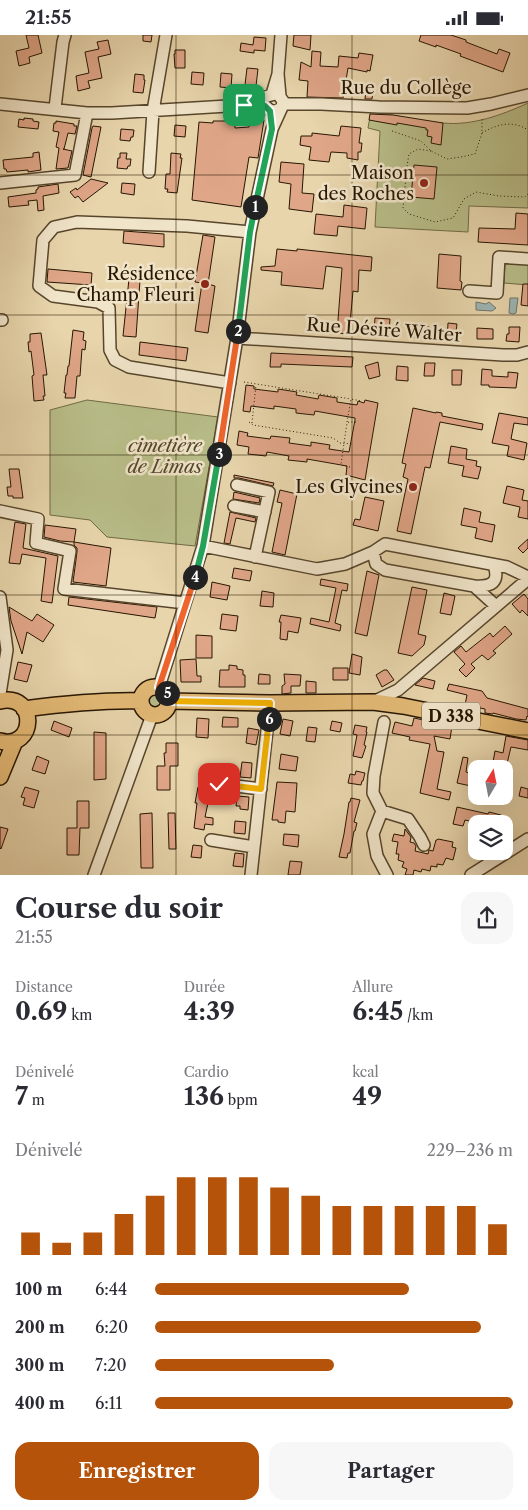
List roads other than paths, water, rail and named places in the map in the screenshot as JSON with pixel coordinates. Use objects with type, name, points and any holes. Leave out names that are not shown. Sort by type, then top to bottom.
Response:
[{"type":"main road","points":[[150,687],[159,687],[166,693],[169,701],[169,705],[164,712],[152,715],[144,710],[141,701],[146,690],[150,687]]},
{"type":"main road","points":[[9,701],[51,706],[141,701]]},
{"type":"main road","points":[[0,777],[7,741],[21,737],[26,732],[28,725],[28,719],[9,701]]},
{"type":"main road","name":"D 338","points":[[169,701],[270,703],[373,702],[403,706],[528,731]]},
{"type":"main road","points":[[28,725],[51,706]]},
{"type":"main road","points":[[0,748],[0,762]]},
{"type":"street","points":[[55,108],[65,35]]},
{"type":"street","points":[[149,172],[153,111],[166,35]]},
{"type":"street","points":[[159,687],[200,562],[203,546],[237,338],[250,232],[272,129],[281,35]]},
{"type":"street","name":"Rue du Collège","points":[[274,103],[467,108],[528,95]]},
{"type":"street","points":[[0,104],[55,108],[87,113],[112,113],[274,103]]},
{"type":"street","points":[[0,183],[75,175],[87,113]]},
{"type":"street","points":[[230,383],[129,367],[115,360],[110,350],[109,309],[98,302],[53,297],[39,285],[43,240],[54,227],[77,222],[187,226],[250,232]]},
{"type":"street","points":[[469,291],[497,293],[499,257],[528,259]]},
{"type":"street","name":"Rue Désiré Walter","points":[[237,338],[502,355],[517,355],[528,352]]},
{"type":"street","points":[[237,485],[269,492],[254,557]]},
{"type":"street","points":[[234,506],[264,512]]},
{"type":"street","points":[[0,511],[38,519],[36,543],[70,551],[64,589],[185,603]]},
{"type":"street","points":[[203,546],[318,569],[345,564],[373,553],[385,544],[507,567],[528,578],[398,690],[373,702]]},
{"type":"street","points":[[373,553],[376,564],[385,570],[474,586],[486,587],[492,584],[496,573],[494,565]]},
{"type":"street","points":[[474,586],[496,606]]},
{"type":"street","points":[[0,597],[7,650],[3,679],[9,701]]},
{"type":"street","points":[[251,875],[270,703]]},
{"type":"street","points":[[94,875],[152,715]]},
{"type":"street","points":[[384,722],[374,776],[373,793],[382,811],[408,819],[424,845]]},
{"type":"street","points":[[219,784],[261,789]]},
{"type":"street","points":[[382,811],[373,834],[377,856],[388,875]]},
{"type":"street","points":[[471,875],[528,839]]},
{"type":"street","points":[[211,840],[254,847]]},
{"type":"water","points":[[510,298],[518,298],[516,313],[513,314],[509,313]]},
{"type":"water","points":[[476,302],[486,304],[489,302],[496,308],[492,311],[476,310]]},
{"type":"place","name":"Maison des Roches","points":[[424,183]]},
{"type":"place","name":"Résidence Champ Fleuri","points":[[205,284]]},
{"type":"place","name":"Les Glycines","points":[[413,487]]},
{"type":"park label","name":"cimetière de Limas","points":[[165,456]]}]
